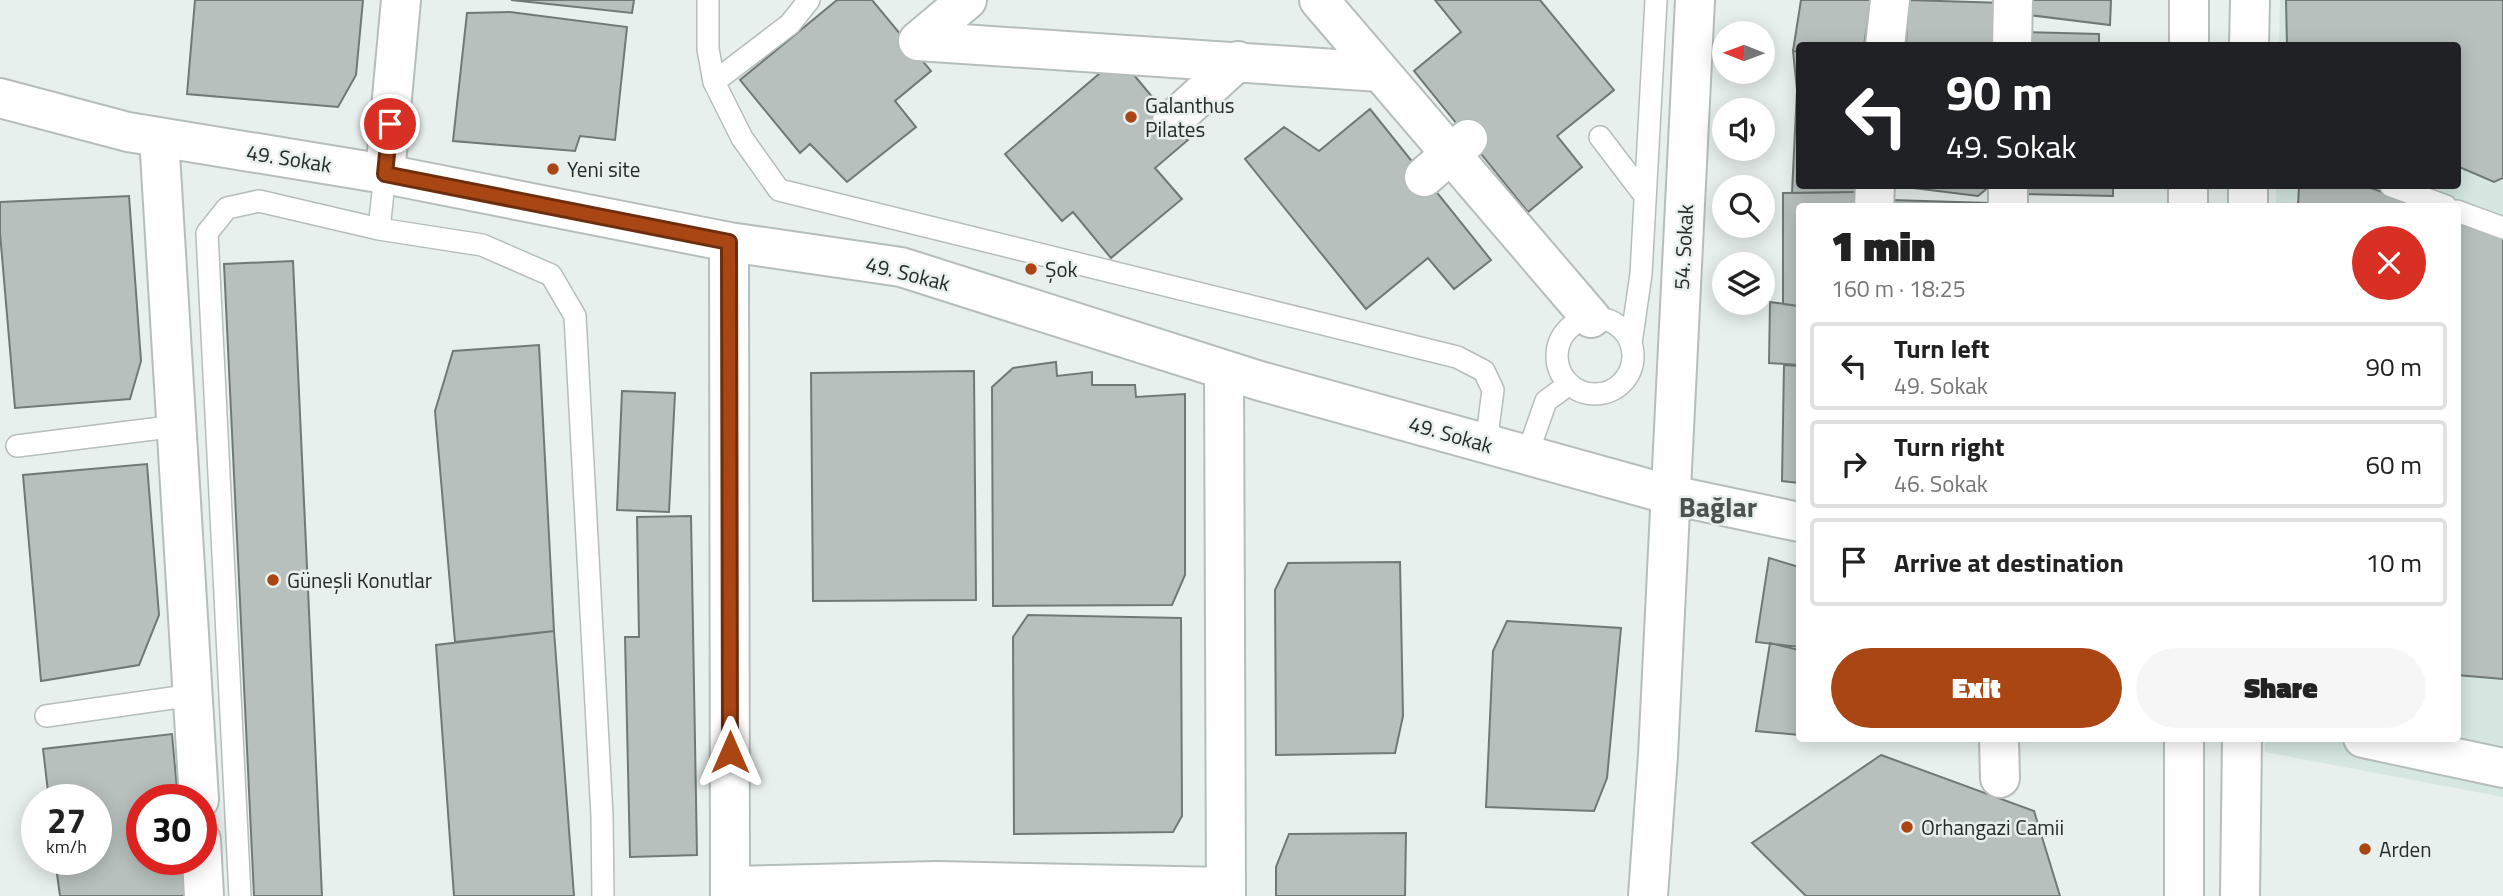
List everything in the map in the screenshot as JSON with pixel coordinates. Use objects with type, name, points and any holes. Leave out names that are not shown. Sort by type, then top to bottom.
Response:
[{"type":"street","points":[[385,174],[401,0]]},
{"type":"street","points":[[967,0],[915,44],[1238,61],[1380,72]]},
{"type":"street","points":[[1319,0],[1448,156],[1591,318]]},
{"type":"street","name":"54. Sokak","points":[[1648,896],[1658,755],[1695,0]]},
{"type":"street","points":[[1885,42],[1890,0]]},
{"type":"street","points":[[2012,42],[2013,0]]},
{"type":"street","points":[[2189,0],[2189,42]]},
{"type":"street","points":[[2249,42],[2250,0]]},
{"type":"street","points":[[1172,121],[1238,61]]},
{"type":"street","name":"49. Sokak","points":[[0,98],[128,132],[385,174],[729,242],[901,267],[1224,370],[1671,495],[1796,521]]},
{"type":"street","points":[[159,136],[198,784]]},
{"type":"street","points":[[729,242],[730,891],[937,881],[1226,891],[1224,370]]},
{"type":"street","points":[[1999,742],[2000,778]]},
{"type":"street","points":[[2184,742],[2184,896]]},
{"type":"street","points":[[2240,896],[2242,742]]},
{"type":"street","points":[[2382,742],[2503,768]]},
{"type":"street","points":[[203,875],[204,896]]},
{"type":"lane","points":[[708,0],[708,49],[714,82],[741,138],[779,190],[1457,357],[1484,371],[1493,390],[1486,444]]},
{"type":"lane","points":[[714,82],[790,24],[810,0]]},
{"type":"lane","points":[[1631,343],[1615,323],[1603,318],[1578,321],[1560,338],[1557,363],[1561,375],[1569,385],[1580,392],[1605,394],[1625,379],[1631,368],[1631,343],[1641,274],[1656,0]]},
{"type":"lane","points":[[1600,137],[1645,196]]},
{"type":"lane","points":[[379,229],[385,174]]},
{"type":"lane","points":[[2399,189],[2438,203]]},
{"type":"lane","points":[[240,896],[207,233],[227,208],[259,201],[379,229],[482,245],[551,275],[575,316],[602,816],[603,896]]},
{"type":"lane","points":[[2461,212],[2503,228]]},
{"type":"lane","points":[[1527,455],[1546,401],[1569,385]]},
{"type":"lane","points":[[17,446],[177,426]]},
{"type":"lane","points":[[47,716],[193,695]]},
{"type":"shaded area","points":[[2280,0],[2503,0],[2503,797],[2265,752],[2265,742],[2461,742],[2461,203],[2276,203],[2276,189],[2461,189],[2461,42],[2279,42]]},
{"type":"building","points":[[195,0],[363,0],[356,75],[338,107],[187,94]]},
{"type":"building","points":[[511,0],[634,0],[632,13]]},
{"type":"building","points":[[837,0],[872,0],[931,71],[895,101],[916,127],[847,182],[810,144],[800,153],[740,80]]},
{"type":"building","points":[[1435,0],[1540,0],[1614,90],[1557,136],[1582,167],[1528,212],[1414,71],[1461,32]]},
{"type":"building","points":[[1801,0],[1871,0],[1865,42],[1796,42],[1796,52],[1793,51]]},
{"type":"building","points":[[1908,0],[2004,3],[2002,42],[1906,42]]},
{"type":"building","points":[[2029,0],[2111,0],[2110,25],[2029,15]]},
{"type":"building","points":[[2286,0],[2503,0],[2503,178],[2494,182],[2461,168],[2461,42],[2287,42]]},
{"type":"building","points":[[510,12],[627,27],[615,140],[580,136],[575,151],[453,141],[467,13]]},
{"type":"building","points":[[2025,32],[2099,34],[2099,42],[2024,42]]},
{"type":"building","points":[[1793,51],[1796,52],[1796,80]]},
{"type":"building","points":[[1119,57],[1188,140],[1155,168],[1182,199],[1111,258],[1073,212],[1062,221],[1005,154]]},
{"type":"building","points":[[1370,109],[1491,260],[1454,289],[1428,258],[1366,309],[1245,159],[1284,127],[1319,151]]},
{"type":"building","points":[[1796,111],[1796,189],[1861,189],[1861,192],[1792,193]]},
{"type":"building","points":[[1921,189],[1986,189],[1978,196]]},
{"type":"building","points":[[2020,189],[2113,189],[2113,196],[2019,194]]},
{"type":"building","points":[[2299,189],[2374,189],[2414,203],[2298,203]]},
{"type":"building","points":[[1861,192],[1860,203],[1796,203],[1796,306],[1783,304],[1783,193]]},
{"type":"building","points":[[129,196],[141,361],[130,399],[15,408],[0,233],[0,202]]},
{"type":"building","points":[[1892,200],[1987,203],[1892,203]]},
{"type":"building","points":[[2461,220],[2503,235],[2503,679],[2461,675]]},
{"type":"building","name":"Güneşli Konutlar","points":[[293,261],[322,896],[254,896],[224,264]]},
{"type":"building","points":[[1775,303],[1796,306],[1796,365],[1769,363],[1770,315],[1775,315]]},
{"type":"building","points":[[539,345],[554,631],[455,642],[435,411],[453,351]]},
{"type":"building","points":[[1056,362],[1057,376],[1092,372],[1092,385],[1135,385],[1136,397],[1185,394],[1185,575],[1172,605],[993,606],[992,387],[1013,368]]},
{"type":"building","points":[[1784,365],[1796,366],[1796,483],[1782,481]]},
{"type":"building","points":[[974,371],[976,600],[813,601],[811,373]]},
{"type":"building","points":[[622,391],[675,393],[669,512],[617,510]]},
{"type":"building","points":[[147,464],[159,615],[139,665],[41,681],[23,475]]},
{"type":"building","points":[[691,516],[697,855],[630,857],[625,637],[639,637],[637,517]]},
{"type":"building","points":[[1769,558],[1796,566],[1796,647],[1756,642]]},
{"type":"building","points":[[1400,562],[1403,716],[1395,753],[1276,755],[1275,590],[1288,563]]},
{"type":"building","points":[[1028,615],[1181,618],[1182,816],[1173,832],[1014,834],[1013,637]]},
{"type":"building","points":[[1507,621],[1621,628],[1607,778],[1594,811],[1486,807],[1493,651]]},
{"type":"building","points":[[554,631],[574,896],[454,896],[436,645]]},
{"type":"building","points":[[1770,643],[1796,649],[1796,735],[1756,731]]},
{"type":"building","points":[[172,734],[177,784],[126,784],[126,875],[186,875],[184,896],[60,896],[57,875],[112,875],[112,784],[47,784],[43,749]]},
{"type":"building","name":"Orhangazi Camii","points":[[1881,755],[2034,811],[2060,896],[1806,896],[1752,843]]},
{"type":"building","points":[[1406,833],[1405,896],[1276,896],[1276,867],[1289,834]]},
{"type":"place","name":"Galanthus Pilates","points":[[1131,117]]},
{"type":"place","name":"Yeni site","points":[[553,169]]},
{"type":"place","name":"Şok","points":[[1031,269]]},
{"type":"place","name":"Güneşli Konutlar","points":[[273,580]]},
{"type":"place","name":"Orhangazi Camii","points":[[1907,827]]},
{"type":"place","name":"Arden","points":[[2365,849]]},
{"type":"district","name":"Bağlar","points":[[1718,506]]},
{"type":"route","points":[[390,124],[385,174],[729,242],[730,752]]}]
